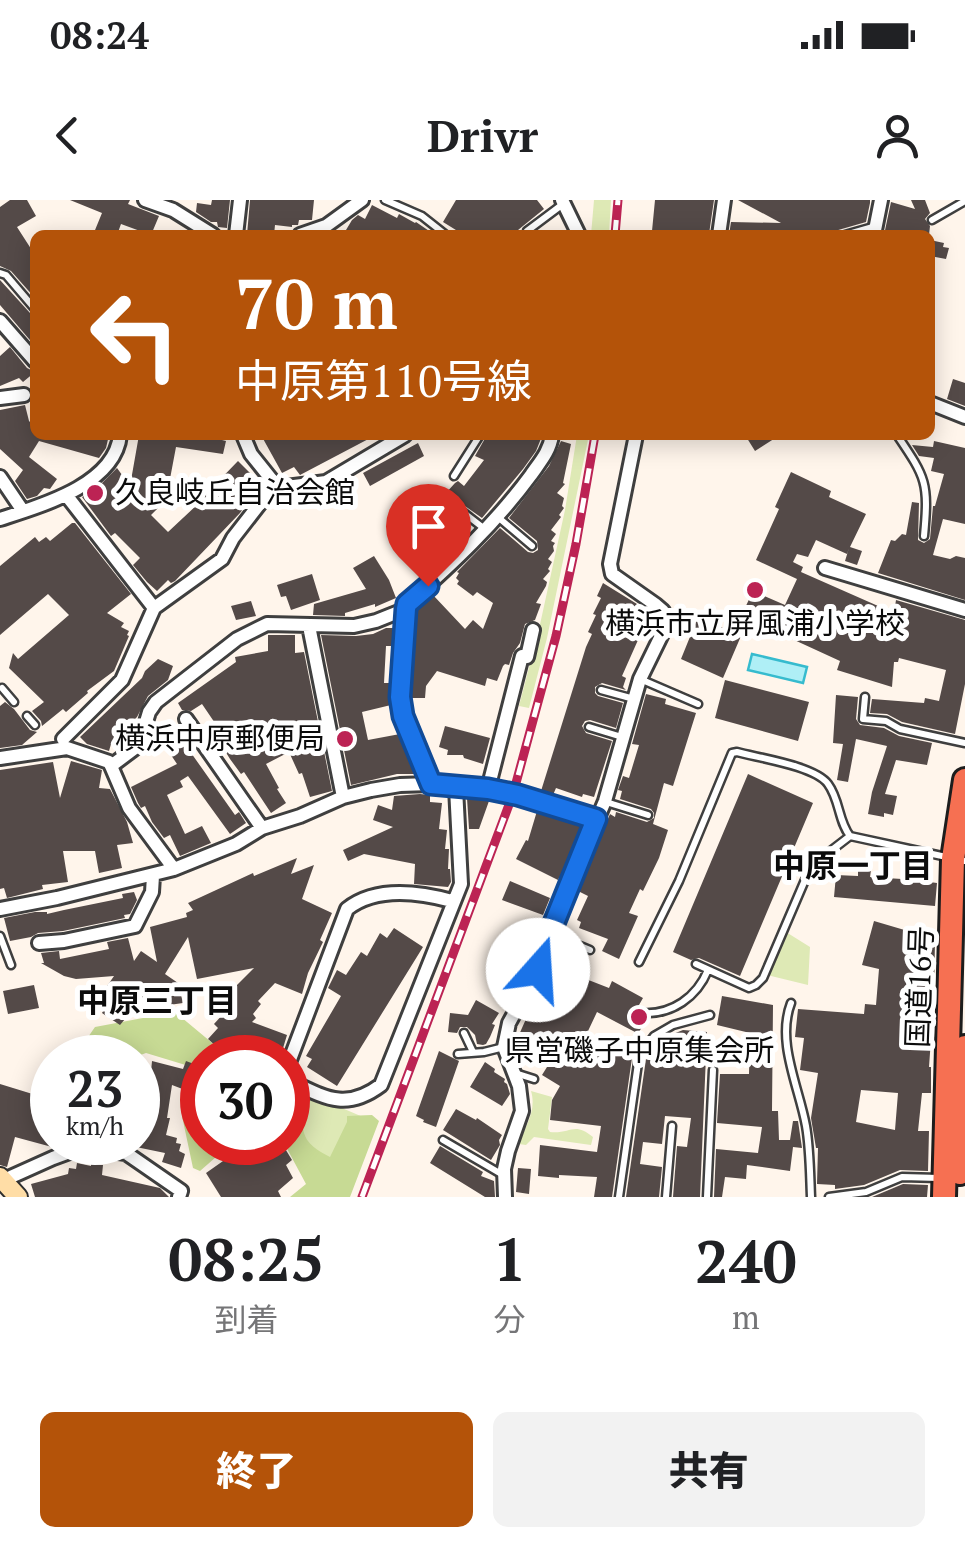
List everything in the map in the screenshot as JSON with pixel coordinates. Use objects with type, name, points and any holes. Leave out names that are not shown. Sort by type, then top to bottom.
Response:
[{"type":"highway","name":"国道16号","points":[[949,1191],[965,780]]},
{"type":"highway","name":"国道16号","points":[[949,1191],[965,1047]]},
{"type":"street","points":[[145,200],[173,210],[205,230]]},
{"type":"street","points":[[237,230],[240,200]]},
{"type":"street","points":[[314,230],[362,200]]},
{"type":"street","points":[[721,230],[724,200]]},
{"type":"street","points":[[874,230],[882,200]]},
{"type":"street","points":[[563,202],[577,230]]},
{"type":"street","points":[[0,321],[30,355]]},
{"type":"street","points":[[0,398],[28,395]]},
{"type":"street","points":[[935,404],[965,417]]},
{"type":"street","points":[[0,519],[67,496],[111,462],[119,440]]},
{"type":"street","points":[[245,440],[275,484],[286,487],[326,482],[397,440]]},
{"type":"street","points":[[431,784],[403,716],[400,697],[407,604],[498,517],[551,447],[552,440]]},
{"type":"street","points":[[505,1197],[508,1150],[522,1110],[522,1098],[504,1047],[509,1022],[529,989],[605,802],[640,679],[662,634],[663,612],[612,574],[610,564],[635,440]]},
{"type":"street","points":[[0,478],[23,511]]},
{"type":"street","points":[[0,758],[60,744],[122,680],[154,608],[222,559],[233,538],[275,484]]},
{"type":"street","points":[[67,496],[154,608]]},
{"type":"street","points":[[825,568],[965,610]]},
{"type":"street","points":[[112,766],[139,744],[156,702],[237,639],[267,624],[354,626],[406,609]]},
{"type":"street","points":[[309,626],[343,797]]},
{"type":"street","points":[[488,789],[522,656],[527,657],[533,630]]},
{"type":"street","points":[[186,719],[262,828]]},
{"type":"street","points":[[60,744],[109,762],[129,808],[174,869]]},
{"type":"street","points":[[0,909],[153,876],[343,797],[400,785],[488,789],[596,819]]},
{"type":"street","points":[[310,1090],[340,1100],[364,1097],[381,1085],[461,884],[456,788]]},
{"type":"street","points":[[39,943],[64,942],[136,926],[152,892],[153,876]]},
{"type":"street","points":[[300,1035],[347,910],[365,898],[404,893],[452,901]]},
{"type":"street","points":[[18,1197],[2,1178],[35,1165]]},
{"type":"street","points":[[149,1165],[181,1191],[179,1197]]},
{"type":"lane","points":[[386,200],[422,216],[440,230]]},
{"type":"lane","points":[[932,220],[965,201]]},
{"type":"lane","points":[[529,230],[563,202]]},
{"type":"lane","points":[[0,273],[30,303]]},
{"type":"lane","points":[[454,476],[477,440]]},
{"type":"lane","points":[[900,440],[922,472],[926,487],[924,536]]},
{"type":"lane","points":[[455,506],[486,530]]},
{"type":"lane","points":[[498,517],[532,546]]},
{"type":"lane","points":[[640,679],[698,704]]},
{"type":"lane","points":[[2,688],[14,702]]},
{"type":"lane","points":[[602,690],[634,699]]},
{"type":"lane","points":[[865,697],[863,719],[886,721],[900,729],[965,743]]},
{"type":"lane","points":[[26,716],[35,725]]},
{"type":"lane","points":[[589,727],[623,737]]},
{"type":"lane","points":[[639,962],[732,753],[817,774],[828,784],[842,826],[850,836],[959,860]]},
{"type":"lane","points":[[605,802],[648,815]]},
{"type":"lane","points":[[696,964],[749,988],[756,986],[812,866],[850,836]]},
{"type":"lane","points":[[550,933],[590,950]]},
{"type":"lane","points":[[0,936],[11,965]]},
{"type":"lane","points":[[642,1013],[662,1013],[694,994],[708,970]]},
{"type":"lane","points":[[791,1003],[786,1018],[792,1071],[807,1132],[811,1197]]},
{"type":"lane","points":[[620,1197],[639,1056],[654,1036],[673,1025],[710,1014]]},
{"type":"lane","points":[[464,1033],[473,1052]]},
{"type":"lane","points":[[458,1054],[504,1047]]},
{"type":"lane","points":[[706,1197],[713,1070]]},
{"type":"lane","points":[[513,1072],[534,1079]]},
{"type":"lane","points":[[666,1197],[672,1126]]},
{"type":"lane","points":[[443,1140],[504,1175]]},
{"type":"lane","points":[[829,1197],[866,1192],[902,1177],[949,1191]]},
{"type":"green space","points":[[594,200],[611,200],[609,230],[591,230]]},
{"type":"green space","points":[[576,440],[588,440],[529,708],[519,706],[539,629]]},
{"type":"green space","points":[[786,932],[810,947],[808,985],[767,975]]},
{"type":"green space","points":[[175,1012],[203,1035],[180,1035],[180,1063],[160,1057],[160,1035],[89,1035],[95,1027]]},
{"type":"green space","points":[[531,1091],[552,1097],[550,1132],[581,1130],[593,1137],[591,1145],[534,1137],[526,1145],[519,1144],[531,1112]]},
{"type":"green space","points":[[310,1094],[363,1117],[339,1182],[310,1157]]},
{"type":"green space","points":[[372,1115],[379,1121],[350,1197],[290,1197],[306,1184],[296,1165],[310,1165],[310,1143],[330,1157],[347,1116]]},
{"type":"water","points":[[752,654],[807,667],[803,683],[748,670]]},
{"type":"building","points":[[10,200],[27,200],[36,216],[17,227],[30,247],[30,292],[11,271],[0,266],[0,207]]},
{"type":"building","points":[[70,200],[130,200],[128,204],[159,216],[153,230],[121,224],[119,230],[95,230],[102,213]]},
{"type":"building","points":[[212,200],[230,200],[227,228],[218,227],[217,222],[196,212],[197,203],[211,205]]},
{"type":"building","points":[[250,200],[314,200],[312,220],[299,220],[292,227],[275,225],[274,230],[247,230]]},
{"type":"building","points":[[456,200],[537,200],[544,209],[518,230],[456,230],[443,222]]},
{"type":"building","points":[[655,200],[714,200],[710,230],[652,230]]},
{"type":"building","points":[[738,200],[870,200],[866,222],[838,230],[730,230],[731,222],[781,223]]},
{"type":"building","points":[[911,200],[925,200],[930,230],[885,230],[891,202],[915,209]]},
{"type":"building","points":[[372,205],[428,230],[346,230],[358,215],[365,219]]},
{"type":"building","points":[[935,241],[949,248],[946,259],[935,257]]},
{"type":"building","points":[[0,280],[30,313],[30,340],[0,305]]},
{"type":"building","points":[[10,347],[30,370],[30,376],[23,382],[19,378],[0,386],[0,356]]},
{"type":"building","points":[[953,379],[965,383],[965,406],[947,399]]},
{"type":"building","points":[[25,405],[30,440],[108,440],[106,448],[99,458],[39,441],[29,457],[57,479],[50,489],[44,488],[27,499],[15,481],[23,470],[0,449],[0,410]]},
{"type":"building","points":[[138,440],[226,441],[223,454],[176,447],[166,500],[151,515],[168,532],[199,503],[182,485],[188,479],[206,494],[238,461],[262,485],[175,581],[168,580],[157,591],[133,565],[140,558],[115,533],[111,536],[82,497],[117,468],[130,486]]},
{"type":"building","points":[[264,440],[366,440],[300,475],[294,467],[282,473]]},
{"type":"building","points":[[484,440],[540,440],[523,469],[482,518],[455,499],[448,508],[458,517],[460,529],[446,532],[408,528],[410,511],[439,513],[450,496],[446,493],[458,481],[464,486],[484,460],[475,456]]},
{"type":"building","points":[[748,440],[772,440],[755,451]]},
{"type":"building","points":[[561,441],[571,444],[565,484],[557,493],[564,498],[564,508],[551,530],[556,534],[551,541],[555,543],[554,551],[548,559],[552,562],[550,571],[543,579],[547,582],[536,603],[541,604],[535,620],[525,624],[509,665],[503,666],[497,681],[487,678],[485,686],[437,671],[426,686],[425,698],[410,698],[416,609],[433,595],[465,629],[473,620],[483,629],[493,603],[477,592],[473,596],[457,584],[457,572],[500,528],[528,552],[538,550],[537,541],[509,518],[549,466]]},
{"type":"building","points":[[934,441],[965,448],[965,524],[943,519],[933,555],[965,558],[965,600],[878,573],[891,540],[906,535],[912,502],[919,503],[918,540],[924,543],[930,539],[933,506],[944,474],[931,471],[934,458],[919,456],[912,445],[933,447]]},
{"type":"building","points":[[418,443],[424,456],[370,486],[363,473]]},
{"type":"building","points":[[791,472],[831,491],[829,497],[866,514],[850,547],[862,551],[857,565],[845,561],[849,548],[847,554],[816,540],[808,557],[797,554],[793,562],[803,567],[801,572],[894,613],[896,600],[965,620],[965,684],[955,734],[902,722],[887,714],[870,713],[872,699],[939,701],[946,670],[899,658],[894,662],[892,687],[837,670],[840,661],[766,627],[760,640],[735,629],[753,591],[785,605],[797,579],[756,560]]},
{"type":"building","points":[[72,523],[131,594],[107,613],[124,623],[121,627],[129,631],[129,636],[114,671],[66,712],[63,709],[42,726],[32,711],[44,702],[9,668],[13,653],[18,659],[69,615],[48,594],[0,635],[0,566],[35,537],[39,542],[46,537],[50,541]]},
{"type":"building","points":[[455,535],[459,542],[434,566],[423,572],[421,568],[415,571],[409,557]]},
{"type":"building","points":[[374,556],[396,598],[345,616],[313,615],[314,604],[366,589],[353,568]]},
{"type":"building","points":[[312,574],[320,600],[291,610],[277,585]]},
{"type":"building","points":[[603,583],[637,604],[637,610],[654,620],[653,625],[648,634],[642,631],[622,676],[626,678],[626,690],[602,683],[595,687],[598,696],[623,703],[616,728],[590,720],[582,726],[586,733],[612,741],[594,797],[556,788],[553,795],[541,791],[592,634],[588,632]]},
{"type":"building","points":[[251,601],[256,616],[236,620],[231,606]]},
{"type":"building","points":[[698,617],[741,636],[723,678],[681,659]]},
{"type":"building","points":[[395,628],[393,646],[386,646],[384,683],[391,683],[391,705],[362,712],[368,740],[400,734],[416,774],[397,774],[351,785],[321,635],[356,636]]},
{"type":"building","points":[[268,635],[295,635],[295,653],[304,652],[332,791],[310,797],[289,752],[266,764],[286,803],[271,813],[244,772],[241,774],[230,759],[214,733],[219,729],[202,704],[191,711],[182,710],[178,703],[236,662],[235,657],[268,651]]},
{"type":"building","points":[[158,659],[173,666],[168,680],[148,696],[129,725],[133,730],[123,740],[125,743],[116,750],[111,744],[109,751],[87,744],[80,737]]},
{"type":"building","points":[[725,680],[809,702],[798,741],[715,718]]},
{"type":"building","points":[[646,694],[696,713],[673,786],[664,783],[653,824],[668,830],[659,858],[629,913],[638,916],[619,959],[602,951],[608,939],[579,928],[581,922],[577,920],[588,896],[578,891],[610,814],[615,817],[616,812],[647,822],[654,818],[651,809],[620,799],[622,791],[618,790],[623,776],[629,778],[639,745],[632,744]]},
{"type":"building","points":[[836,695],[858,697],[856,719],[860,725],[932,743],[927,765],[896,760],[885,794],[897,796],[893,815],[868,814],[887,746],[856,739],[848,782],[837,780],[843,744],[833,743]]},
{"type":"building","points":[[5,702],[30,730],[37,732],[22,745],[0,748],[0,706]]},
{"type":"building","points":[[445,726],[490,738],[483,764],[463,755],[447,755],[448,750],[439,747]]},
{"type":"building","points":[[185,737],[192,748],[189,750],[235,815],[239,812],[246,823],[230,834],[188,776],[180,781],[183,787],[167,795],[185,834],[202,826],[211,843],[180,856],[170,835],[164,838],[145,806],[141,808],[131,787],[177,764],[167,749]]},
{"type":"building","points":[[71,761],[102,770],[99,788],[110,789],[127,822],[133,843],[117,845],[122,868],[99,873],[95,851],[63,851],[68,882],[42,885],[43,889],[7,898],[4,888],[0,889],[0,770],[53,762],[60,798]]},
{"type":"building","points":[[748,774],[813,803],[740,976],[699,958],[691,960],[673,952]]},
{"type":"building","points":[[430,795],[430,802],[442,803],[439,829],[447,830],[445,849],[449,849],[451,882],[448,887],[414,884],[415,864],[364,854],[348,861],[343,850],[393,827],[373,820],[378,805],[392,810],[394,796]]},
{"type":"building","points":[[467,798],[489,801],[479,829],[469,829]]},
{"type":"building","points":[[537,811],[584,826],[558,880],[516,859],[528,841]]},
{"type":"building","points":[[297,858],[291,874],[314,865],[302,899],[332,913],[302,994],[275,983],[258,1001],[261,1004],[253,1014],[256,1018],[252,1022],[287,1035],[212,1035],[218,1028],[214,1024],[224,1013],[220,1009],[229,1000],[226,996],[254,968],[197,979],[188,937],[165,974],[178,983],[183,1003],[155,1007],[152,987],[120,1025],[102,1013],[105,1007],[96,1002],[114,976],[76,979],[41,963],[41,953],[59,951],[60,959],[109,949],[107,942],[128,938],[134,961],[141,951],[157,962],[150,927],[187,917],[186,913],[193,910],[188,903],[253,873],[254,876]]},
{"type":"building","points":[[858,869],[871,870],[870,877],[902,879],[903,873],[916,874],[915,880],[937,883],[935,906],[834,897],[836,875],[858,876]]},
{"type":"building","points":[[510,881],[550,898],[543,915],[502,900]]},
{"type":"building","points":[[134,892],[137,900],[125,918],[10,941],[4,918],[35,912],[47,914],[123,898],[122,894]]},
{"type":"building","points":[[874,921],[935,939],[931,1093],[922,1093],[918,1131],[929,1131],[928,1171],[900,1170],[864,1185],[835,1189],[835,1185],[817,1184],[818,1148],[811,1118],[818,1073],[800,1070],[804,1038],[795,1037],[798,1009],[864,1014],[865,1004],[876,1005],[879,969],[862,965]],"holes":[[[861,1090],[898,1093],[895,1130],[856,1122]]]},
{"type":"building","points":[[394,928],[423,947],[337,1086],[310,1069],[310,1049],[341,996],[328,988],[337,970],[346,975],[361,952],[367,956],[380,933],[387,938]]},
{"type":"building","points":[[502,943],[531,958],[521,981],[492,970]]},
{"type":"building","points":[[550,965],[609,988],[612,981],[643,998],[635,1012],[638,1018],[646,1020],[639,1032],[597,1012],[580,1048],[624,1046],[625,1060],[632,1058],[612,1197],[594,1197],[597,1177],[538,1176],[540,1145],[597,1152],[601,1126],[550,1120],[552,1100],[560,1086],[542,1075],[547,1067],[514,1046]]},
{"type":"building","points":[[34,985],[39,1008],[8,1014],[3,991]]},
{"type":"building","points":[[722,996],[773,1005],[772,1111],[778,1111],[779,1140],[790,1140],[793,1121],[798,1121],[802,1148],[793,1147],[790,1171],[747,1165],[746,1179],[725,1177],[722,1197],[714,1197],[716,1149],[758,1153],[762,1127],[717,1123],[720,1074],[749,1074],[750,1033],[717,1025]]},
{"type":"building","points":[[476,1000],[499,1013],[483,1045],[477,1044],[467,1027],[460,1027],[457,1033],[448,1032],[450,1013],[468,1015]]},
{"type":"building","points":[[683,1030],[707,1032],[700,1197],[673,1197],[677,1146],[687,1147],[691,1118],[665,1116],[662,1144],[643,1142],[640,1164],[662,1167],[659,1197],[626,1197],[646,1059],[671,1052],[668,1036]]},
{"type":"building","points":[[439,1051],[459,1061],[436,1127],[416,1116]]},
{"type":"building","points":[[485,1062],[507,1084],[510,1094],[502,1106],[470,1087]]},
{"type":"building","points":[[160,1063],[180,1068],[180,1088],[172,1085],[166,1135],[177,1138],[176,1143],[180,1144],[181,1168],[162,1162],[165,1153],[160,1152]]},
{"type":"building","points":[[0,1084],[30,1093],[30,1141],[15,1137],[7,1167],[0,1165]]},
{"type":"building","points":[[456,1109],[502,1135],[491,1160],[443,1130]]},
{"type":"building","points":[[440,1146],[494,1181],[495,1197],[485,1197],[430,1163]]},
{"type":"building","points":[[77,1165],[103,1165],[102,1175],[160,1188],[169,1197],[35,1197],[31,1184],[68,1174],[69,1168],[76,1169]]},
{"type":"building","points":[[217,1165],[286,1165],[293,1178],[278,1191],[281,1197],[221,1197],[206,1173]]},
{"type":"building","points":[[518,1168],[531,1169],[529,1194],[516,1192]]},
{"type":"building","points":[[903,1184],[928,1185],[927,1197],[872,1197]]},
{"type":"railway","points":[[615,230],[618,200]]},
{"type":"railway","points":[[362,1197],[513,794],[556,636],[594,440]]},
{"type":"place","name":"久良岐丘自治会館","points":[[95,493]]},
{"type":"place","name":"横浜市立屏風浦小学校","points":[[755,590]]},
{"type":"place","name":"横浜中原郵便局","points":[[345,739]]},
{"type":"place","name":"県営磯子中原集会所","points":[[639,1017]]},
{"type":"district","name":"中原一丁目","points":[[853,866]]},
{"type":"district","name":"中原三丁目","points":[[157,1001]]},
{"type":"route","points":[[428,586],[407,604],[400,697],[403,716],[431,784],[518,795],[596,819],[538,970]]}]
